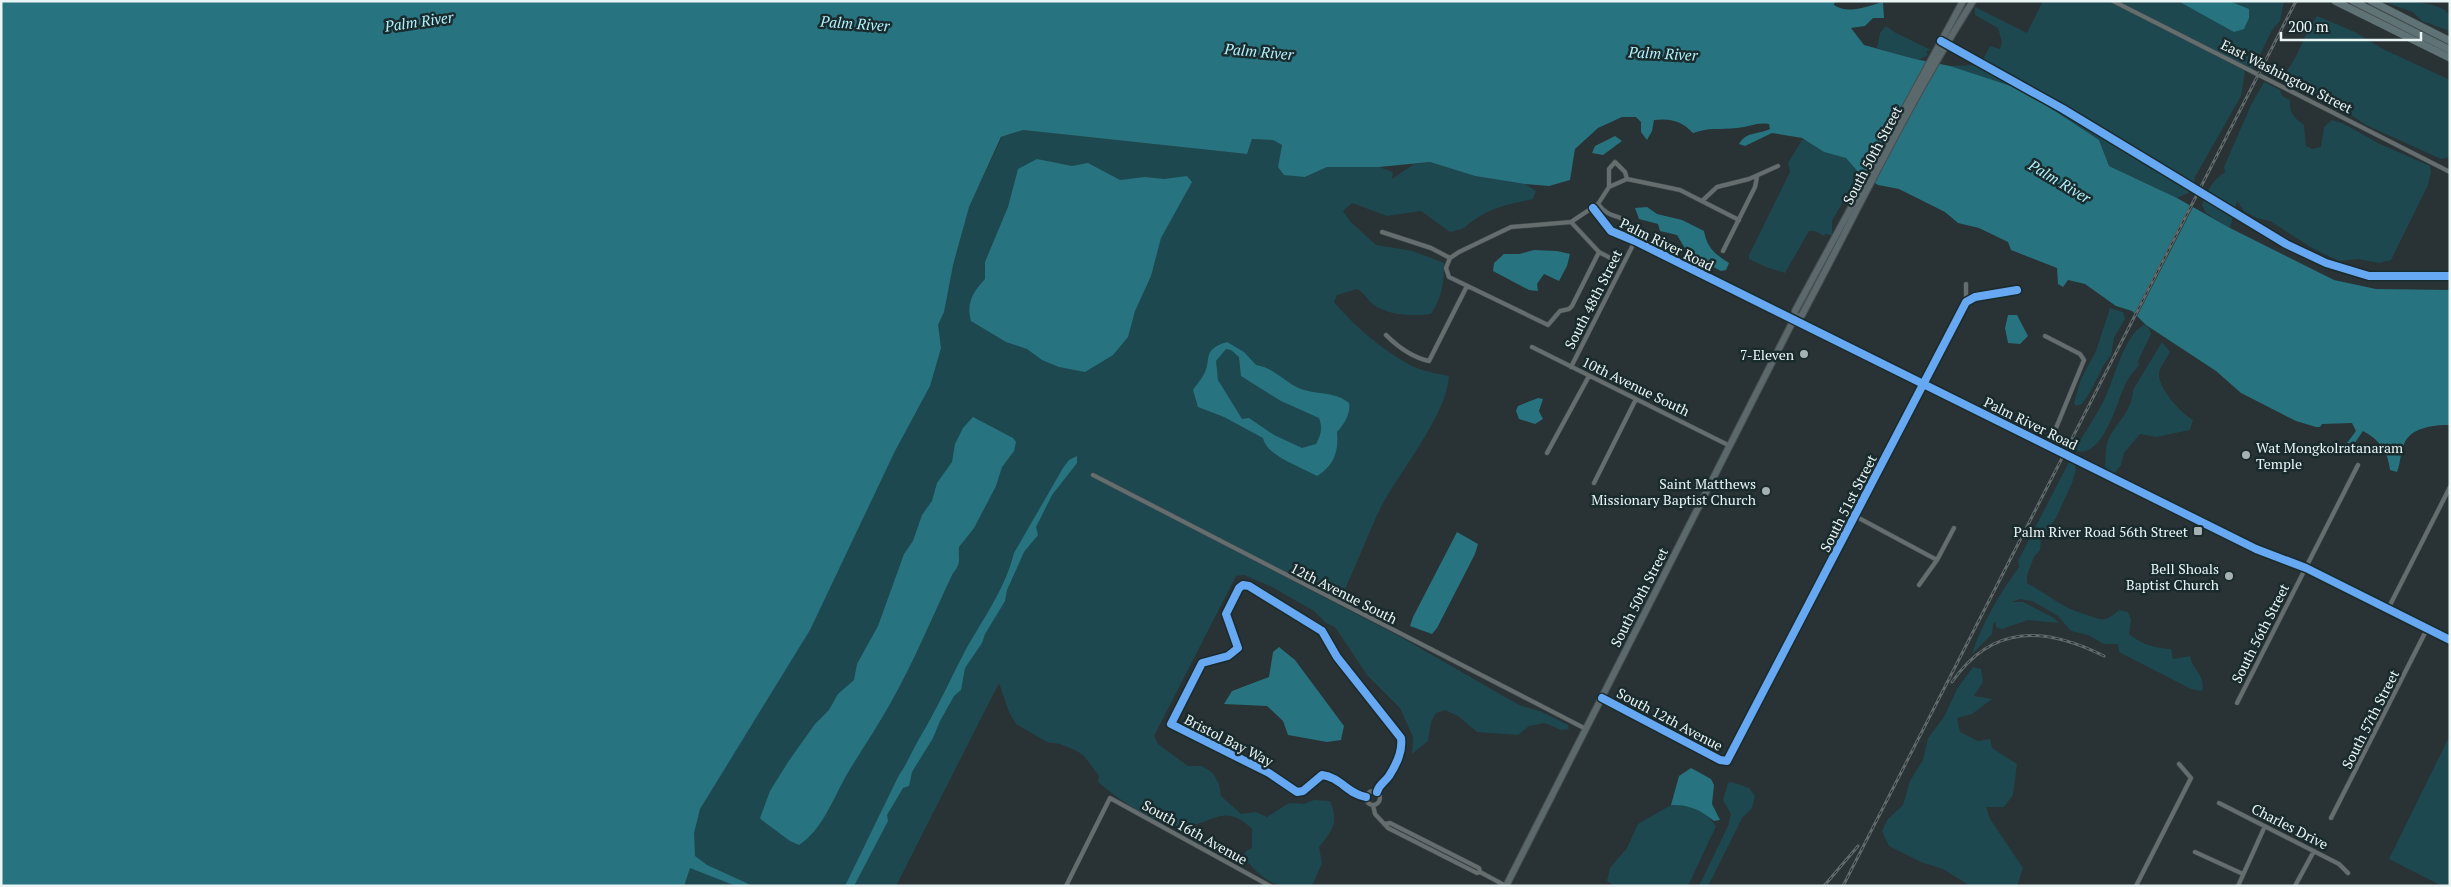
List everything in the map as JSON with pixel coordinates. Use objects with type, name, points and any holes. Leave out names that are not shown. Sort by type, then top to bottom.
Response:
[{"type":"highway","points":[[2335,1],[2450,58]]},
{"type":"highway","points":[[2353,1],[2450,50]]},
{"type":"highway","points":[[2371,1],[2450,41]]},
{"type":"main road","name":"South 50th Street","points":[[1506,886],[1794,320],[1802,315],[1864,186],[1942,46],[1963,1]]},
{"type":"main road","name":"South 50th Street","points":[[1942,46],[1973,1]]},
{"type":"street","name":"East Washington Street","points":[[2113,1],[2450,172]]},
{"type":"street","points":[[1450,258],[1510,227],[1571,222],[1598,204],[1609,187],[1609,168],[1615,162],[1625,172],[1627,179]]},
{"type":"street","points":[[1702,201],[1716,187],[1757,177],[1778,166]]},
{"type":"street","points":[[1723,251],[1755,187],[1757,177]]},
{"type":"street","points":[[1609,187],[1627,179],[1671,187],[1738,220]]},
{"type":"street","name":"Palm River Road","points":[[1598,204],[1611,216],[1621,218],[1626,222],[1635,241]]},
{"type":"street","name":"Palm River Road","points":[[1593,208],[1615,234],[1635,241],[2256,549],[2306,568],[2450,640]]},
{"type":"street","name":"Palm River Road","points":[[1605,222],[1611,216]]},
{"type":"street","points":[[1571,222],[1599,252],[1614,260]]},
{"type":"street","points":[[1382,232],[1422,244],[1450,258]]},
{"type":"street","name":"South 48th Street","points":[[1571,367],[1635,241]]},
{"type":"street","points":[[1450,258],[1447,274],[1467,286],[1548,325],[1560,311],[1569,309],[1572,306],[1599,252]]},
{"type":"street","points":[[1966,284],[1966,302],[1975,297],[2017,290]]},
{"type":"street","points":[[1386,335],[1399,348],[1419,359],[1429,361],[1467,286]]},
{"type":"street","name":"South 51st Street","points":[[1728,761],[1966,302]]},
{"type":"street","points":[[2045,336],[2080,354],[2084,360],[2048,445]]},
{"type":"street","name":"10th Avenue South","points":[[1532,347],[1730,446]]},
{"type":"street","points":[[1547,453],[1589,376]]},
{"type":"street","points":[[1594,483],[1636,399]]},
{"type":"street","name":"South 56th Street","points":[[2237,703],[2358,465]]},
{"type":"street","name":"12th Avenue South","points":[[1093,475],[1586,729]]},
{"type":"street","points":[[2388,609],[2450,487]]},
{"type":"street","points":[[1855,516],[1937,560]]},
{"type":"street","points":[[1919,585],[1937,560],[1954,528]]},
{"type":"street","name":"Bristol Bay Way","points":[[1366,797],[1350,790],[1328,776],[1322,775],[1303,791],[1297,792],[1269,773],[1171,724],[1202,663],[1228,656],[1238,648],[1226,614],[1239,588],[1243,585],[1248,586],[1322,630],[1337,657],[1401,738],[1403,749],[1387,779],[1379,784],[1376,792]]},
{"type":"street","name":"South 57th Street","points":[[2331,818],[2427,629]]},
{"type":"street","name":"South 12th Avenue","points":[[1602,698],[1720,760],[1728,761]]},
{"type":"street","points":[[2136,886],[2191,778],[2179,764]]},
{"type":"street","points":[[1370,792],[1376,792],[1380,800],[1373,805],[1368,804],[1366,797],[1370,792]]},
{"type":"street","name":"South 16th Avenue","points":[[1066,886],[1110,798],[1270,886]]},
{"type":"street","name":"Charles Drive","points":[[2219,803],[2338,864],[2348,874]]},
{"type":"street","points":[[1373,805],[1375,814],[1384,824],[1390,823],[1440,848],[1479,868],[1480,872],[1506,886]]},
{"type":"street","points":[[2238,886],[2266,826]]},
{"type":"street","points":[[2295,886],[2314,851]]},
{"type":"street","points":[[2195,852],[2243,874]]},
{"type":"shaded area","points":[[2043,1],[2111,1],[2245,71],[2241,96],[2195,177],[2193,191],[2177,198],[2109,166],[2099,140],[1999,83],[1950,66],[1980,65],[1990,46],[2000,49],[2002,42],[1998,28],[1975,15],[1975,7],[2027,33]]},
{"type":"shaded area","points":[[2118,1],[2284,1],[2280,21],[2272,30],[2252,71]]},
{"type":"shaded area","points":[[2382,1],[2418,2],[2437,6],[2449,15],[2450,31],[2422,21],[2413,12]]},
{"type":"shaded area","points":[[2317,16],[2355,32],[2383,49],[2450,80],[2450,157],[2441,159],[2366,125],[2284,74],[2294,60]]},
{"type":"shaded area","points":[[1886,26],[1931,50],[1926,51],[1928,55],[1918,60],[1877,48],[1880,33]]},
{"type":"shaded area","points":[[2264,82],[2280,90],[2282,96],[2290,100],[2290,108],[2293,115],[2304,125],[2306,146],[2312,149],[2321,147],[2324,127],[2332,120],[2430,166],[2431,172],[2428,185],[2391,260],[2379,263],[2358,259],[2339,261],[2312,248],[2270,221],[2257,218],[2244,211],[2237,201],[2230,228],[2206,213],[2202,205],[2206,195],[2214,182],[2225,172],[2224,167],[2251,105]]},
{"type":"shaded area","points":[[1023,130],[1247,154],[1252,139],[1273,140],[1282,145],[1278,167],[1305,177],[1327,167],[1379,167],[1393,172],[1392,179],[1414,164],[1430,162],[1475,176],[1525,184],[1536,191],[1533,199],[1496,208],[1483,214],[1463,228],[1450,232],[1421,211],[1387,216],[1352,203],[1343,211],[1351,222],[1376,245],[1413,251],[1444,263],[1442,290],[1431,314],[1409,315],[1380,309],[1357,289],[1337,295],[1334,302],[1362,331],[1396,357],[1419,369],[1449,376],[1440,409],[1431,427],[1387,496],[1345,589],[1341,589],[1335,601],[1201,533],[1406,640],[1519,705],[1542,712],[1568,725],[1569,729],[1561,730],[1545,723],[1529,726],[1518,735],[1477,732],[1458,716],[1445,710],[1436,713],[1431,722],[1428,741],[1412,754],[1413,737],[1400,708],[1367,675],[1335,627],[1326,623],[1314,611],[1272,587],[1244,575],[1236,576],[1154,736],[1158,744],[1188,766],[1202,766],[1213,773],[1219,784],[1221,796],[1241,814],[1256,812],[1267,817],[1289,803],[1304,804],[1314,800],[1330,801],[1334,815],[1333,826],[1319,847],[1322,863],[1312,886],[1280,885],[1273,883],[1260,874],[1243,857],[1246,851],[1252,848],[1252,829],[1241,820],[1232,816],[1223,816],[1186,826],[1174,826],[1165,824],[1134,809],[1098,782],[1099,776],[1084,756],[1060,744],[1047,742],[1016,724],[1009,712],[999,683],[896,886],[646,886],[1002,137]]},
{"type":"shaded area","points":[[1802,140],[1824,152],[1846,158],[1859,173],[1832,221],[1832,235],[1824,234],[1826,237],[1815,231],[1809,231],[1785,273],[1749,259],[1749,255],[1790,172],[1788,163]]},
{"type":"shaded area","points":[[2110,308],[2123,312],[2125,319],[2114,338],[2111,355],[2082,404],[2076,406],[2074,403],[2081,379],[2096,351]]},
{"type":"shaded area","points":[[2144,325],[2149,328],[2151,334],[2138,361],[2139,365],[2127,381],[2109,425],[2095,446],[2086,451],[2076,451],[2076,446],[2101,406],[2124,350],[2136,331]]},
{"type":"shaded area","points":[[2162,342],[2170,352],[2159,373],[2162,386],[2171,400],[2193,420],[2190,430],[2156,437],[2140,434],[2124,453],[2121,465],[2114,474],[2105,467],[2108,439],[2128,409],[2133,390]]},
{"type":"shaded area","points":[[2069,462],[2075,465],[2076,470],[2072,483],[2056,518],[2041,539],[2040,550],[2034,557],[2027,575],[2027,583],[2069,608],[2099,619],[2106,619],[2119,610],[2128,612],[2131,620],[2129,634],[2148,645],[2171,649],[2173,659],[2190,656],[2202,681],[2202,691],[2191,689],[2119,652],[2118,644],[2104,644],[2088,635],[2071,631],[2057,615],[2032,601],[2020,599],[2011,602],[2023,602],[2054,618],[2059,623],[2028,620],[2002,629],[1996,627],[1996,622],[1993,624],[1992,634],[1972,654],[1986,620],[2019,567],[2018,561]]},
{"type":"shaded area","points":[[1973,667],[1981,669],[1983,682],[1974,696],[1992,699],[1972,714],[1957,718],[1960,732],[1978,741],[1990,739],[1992,748],[2017,764],[2013,795],[2004,807],[1986,807],[1990,819],[2023,868],[2017,886],[1970,886],[1943,869],[1921,862],[1889,846],[1882,831],[1888,819],[1903,805],[1910,781],[1923,760],[1928,738],[1944,717],[1957,689]]},
{"type":"shaded area","points":[[2450,735],[2450,886],[2442,886],[2389,859]]},
{"type":"shaded area","points":[[1732,782],[1749,788],[1755,796],[1752,808],[1742,818],[1708,886],[1699,886],[1728,826],[1731,814],[1723,800],[1728,783]]},
{"type":"shaded area","points":[[1684,804],[1706,814],[1716,826],[1688,886],[1614,886],[1607,881],[1610,868],[1627,848],[1638,824],[1671,805]]},
{"type":"water","name":"Palm River","points":[[1,1],[1835,1],[1834,5],[1852,10],[1883,2],[1884,18],[1873,18],[1865,26],[1851,28],[1864,45],[1915,59],[1950,66],[2023,90],[2099,140],[2109,166],[2177,198],[2230,228],[2334,280],[2376,289],[2450,290],[2450,425],[2424,428],[2412,434],[2404,444],[2397,472],[2390,470],[2382,447],[2374,438],[2363,431],[2354,444],[2347,443],[2356,431],[2352,423],[2322,424],[2320,427],[2316,427],[2296,421],[2241,393],[2216,371],[2146,325],[2132,311],[2116,306],[2085,284],[2068,280],[2063,287],[2058,284],[2057,268],[2011,250],[2008,242],[1979,228],[1958,223],[1945,212],[1899,189],[1878,185],[1859,173],[1846,158],[1824,152],[1802,138],[1772,133],[1745,146],[1739,144],[1749,135],[1770,129],[1769,124],[1710,129],[1693,133],[1675,121],[1654,120],[1652,131],[1647,140],[1641,132],[1641,122],[1636,117],[1622,117],[1598,128],[1575,149],[1570,180],[1549,186],[1475,176],[1430,162],[1379,167],[1327,167],[1305,177],[1284,175],[1278,167],[1282,145],[1273,140],[1252,139],[1247,154],[1023,130],[1001,137],[969,207],[953,265],[944,312],[938,325],[941,348],[930,386],[895,451],[810,630],[700,809],[694,833],[695,856],[707,865],[753,886],[736,886],[690,868],[684,886],[1,886]]},
{"type":"water","points":[[2178,1],[2229,1],[2249,9],[2249,18],[2244,29],[2234,32]]},
{"type":"water","points":[[1615,136],[1622,141],[1603,155],[1592,153],[1595,146]]},
{"type":"water","points":[[1037,159],[1072,166],[1088,163],[1120,180],[1145,177],[1164,179],[1187,176],[1192,182],[1161,238],[1151,276],[1135,311],[1128,337],[1113,355],[1085,372],[1059,367],[1042,360],[1027,349],[1006,342],[971,321],[970,303],[985,279],[985,262],[1008,207],[1018,169]]},
{"type":"water","points":[[1647,207],[1657,214],[1682,220],[1704,231],[1707,242],[1712,250],[1729,263],[1726,270],[1721,271],[1698,259],[1686,250],[1677,235],[1660,231],[1658,224],[1639,219],[1635,208]]},
{"type":"water","points":[[1534,250],[1557,251],[1570,254],[1567,266],[1559,281],[1544,274],[1537,284],[1538,291],[1529,290],[1493,271],[1494,263],[1504,254],[1519,254]]},
{"type":"water","points":[[2008,315],[2017,315],[2028,336],[2020,344],[2008,343],[2005,328]]},
{"type":"water","points":[[1227,342],[1244,352],[1256,365],[1269,369],[1301,389],[1332,395],[1349,403],[1346,419],[1337,432],[1336,452],[1328,468],[1317,476],[1277,456],[1263,438],[1224,417],[1198,407],[1193,390],[1206,370],[1210,352]],"holes":[[[1226,349],[1231,350],[1239,357],[1241,376],[1281,401],[1319,418],[1321,431],[1316,444],[1302,448],[1274,435],[1249,418],[1242,419],[1218,380],[1216,361]]]},
{"type":"water","points":[[1538,398],[1543,399],[1539,411],[1543,419],[1535,424],[1519,419],[1516,411],[1518,406]]},
{"type":"water","points":[[973,417],[1013,438],[1016,442],[1014,451],[1002,467],[996,486],[974,528],[959,547],[958,566],[899,688],[846,776],[821,823],[799,845],[790,841],[760,818],[770,791],[815,724],[829,710],[838,694],[854,680],[857,664],[878,626],[904,554],[913,541],[922,515],[932,501],[937,483],[952,462],[955,444],[963,428]]},
{"type":"water","points":[[1077,456],[1077,463],[1052,495],[1036,527],[1038,535],[1024,552],[1007,590],[1005,601],[985,634],[982,643],[965,668],[961,690],[954,696],[933,738],[912,772],[909,786],[903,788],[887,815],[888,821],[854,886],[845,886],[899,775],[999,591],[1014,553],[1063,468],[1069,460]]},
{"type":"water","points":[[1457,532],[1478,544],[1475,554],[1437,628],[1432,634],[1410,626],[1413,617]]},
{"type":"water","points":[[1279,647],[1295,660],[1344,726],[1341,740],[1327,742],[1288,735],[1283,721],[1267,706],[1224,704],[1232,691],[1269,677],[1273,652]]},
{"type":"water","points":[[1691,768],[1711,779],[1714,785],[1712,804],[1720,820],[1714,821],[1689,807],[1671,805],[1679,776]]},
{"type":"pier","points":[[2191,203],[2194,205],[2136,318],[2133,316]]},
{"type":"railway","points":[[1843,886],[2296,1]]},
{"type":"railway","points":[[1952,682],[1968,663],[1985,649],[2003,640],[2022,636],[2041,636],[2062,640],[2082,646],[2104,656]]},
{"type":"railway","points":[[1824,886],[1858,846]]},
{"type":"cycle path","points":[[1941,41],[2063,109],[2286,244],[2326,263],[2369,276],[2450,276]]},
{"type":"cycle path","points":[[1593,208],[1611,231],[1635,241],[2256,549],[2306,568],[2450,640]]},
{"type":"cycle path","points":[[1602,698],[1720,760],[1727,761],[1966,302],[1975,297],[2017,290]]},
{"type":"cycle path","points":[[1366,797],[1360,796],[1334,779],[1322,775],[1303,791],[1297,792],[1269,773],[1171,724],[1202,663],[1228,656],[1238,648],[1226,614],[1239,588],[1243,585],[1249,586],[1322,631],[1337,657],[1401,738],[1401,748],[1396,763],[1377,792]]},
{"type":"place","name":"7-Eleven","points":[[1804,354]]},
{"type":"place","name":"Wat Mongkolratanaram Temple","points":[[2246,455]]},
{"type":"place","name":"Saint Matthews Missionary Baptist Church","points":[[1766,491]]},
{"type":"place","name":"Palm River Road 56th Street","points":[[2198,531]]},
{"type":"place","name":"Bell Shoals Baptist Church","points":[[2229,576]]}]
